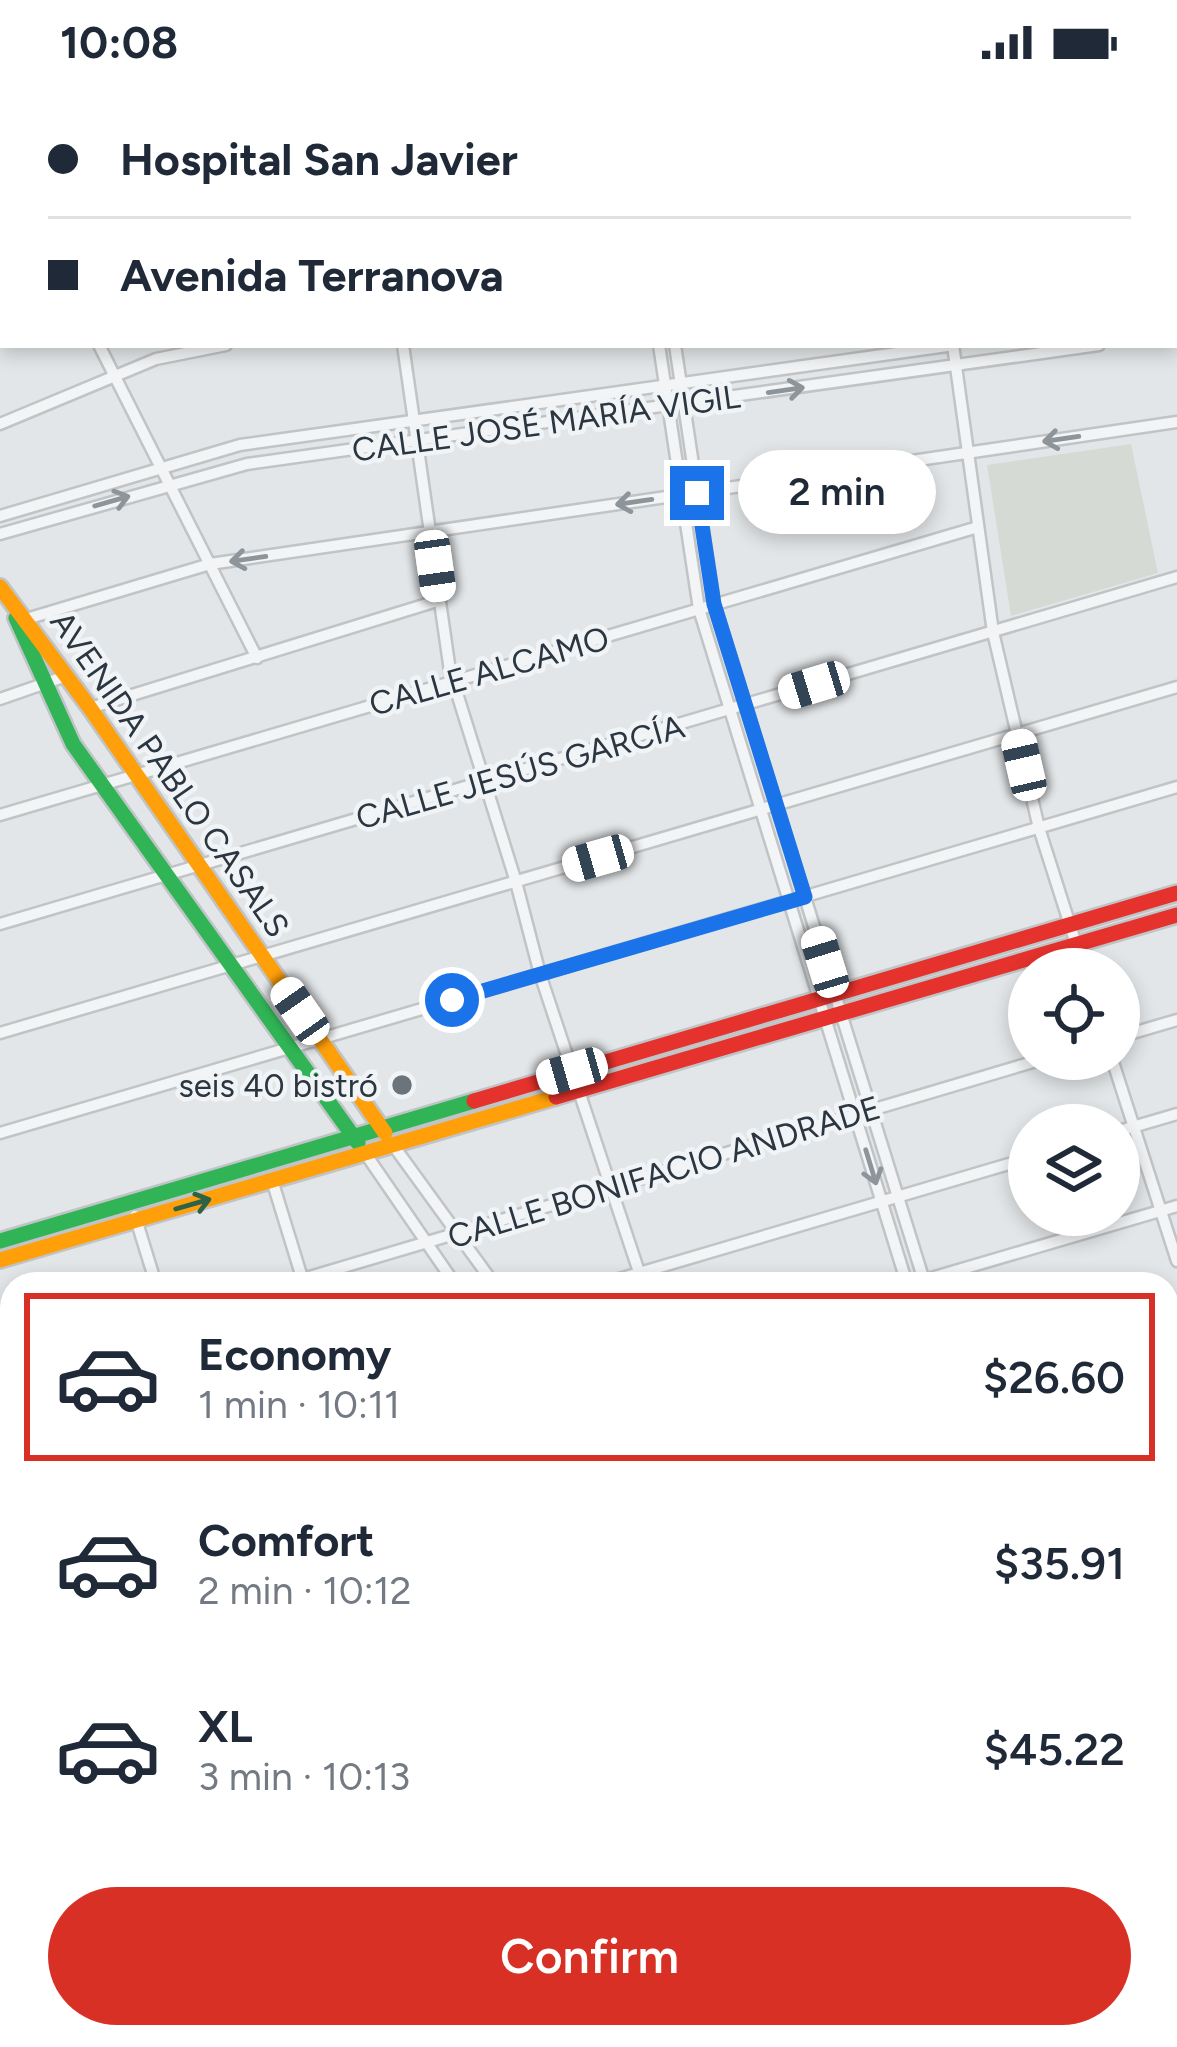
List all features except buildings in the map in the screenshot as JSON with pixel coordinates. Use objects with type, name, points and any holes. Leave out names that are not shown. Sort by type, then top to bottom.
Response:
[{"type":"street","points":[[101,348],[257,658]]},
{"type":"street","points":[[0,424],[156,359],[197,348]]},
{"type":"street","points":[[403,348],[454,682],[540,974],[639,1272]]},
{"type":"street","points":[[659,348],[699,609],[789,902],[871,1110],[899,1197],[915,1272]]},
{"type":"street","points":[[675,348],[714,604],[805,897],[827,997]]},
{"type":"street","name":"CALLE JOSÉ MARÍA VIGIL","points":[[0,516],[240,445],[933,348]]},
{"type":"street","points":[[954,348],[993,632],[1039,828],[1077,948]]},
{"type":"street","name":"CALLE JOSÉ MARÍA VIGIL","points":[[0,534],[247,464],[1079,348]]},
{"type":"street","points":[[21,621],[210,565],[1177,422]]},
{"type":"street","name":"CALLE ALCAMO","points":[[0,814],[978,527]]},
{"type":"street","name":"CALLE JESÚS GARCÍA","points":[[0,924],[1177,577]]},
{"type":"street","name":"AVENIDA PABLO CASALS","points":[[2,590],[90,708],[485,1272]]},
{"type":"street","points":[[90,708],[440,600]]},
{"type":"street","name":"AVENIDA PABLO CASALS","points":[[21,621],[62,728],[447,1272]]},
{"type":"street","points":[[0,699],[66,676]]},
{"type":"street","points":[[0,1033],[1177,687]]},
{"type":"street","points":[[0,1133],[1177,787]]},
{"type":"street","points":[[0,1240],[1177,893]]},
{"type":"street","points":[[0,1260],[1177,915]]},
{"type":"street","points":[[833,1016],[855,1115],[882,1202],[912,1272]]},
{"type":"street","points":[[1140,1031],[1177,1020]]},
{"type":"street","name":"CALLE BONIFACIO ANDRADE","points":[[332,1272],[1008,1069]]},
{"type":"street","points":[[1140,1125],[1177,1114]]},
{"type":"street","points":[[1140,1148],[1177,1261]]},
{"type":"street","points":[[660,1272],[1008,1164]]},
{"type":"street","points":[[272,1180],[301,1272]]},
{"type":"street","points":[[131,1202],[152,1272]]},
{"type":"street","points":[[954,1272],[1177,1206]]},
{"type":"shaded area","points":[[1131,444],[1158,573],[1011,616],[987,465]]},
{"type":"traffic: fast","points":[[16,618],[73,744],[358,1143]]},
{"type":"traffic: fast","points":[[0,1241],[474,1101]]},
{"type":"traffic: slow","points":[[0,587],[90,708],[385,1133]]},
{"type":"traffic: slow","points":[[0,1260],[556,1097]]},
{"type":"traffic: jam","points":[[474,1101],[1177,893]]},
{"type":"traffic: jam","points":[[556,1097],[1177,915]]},
{"type":"place","name":"seis 40 bistró","points":[[402,1085]]},
{"type":"route","points":[[452,1000],[805,897],[714,604],[697,493]]}]
